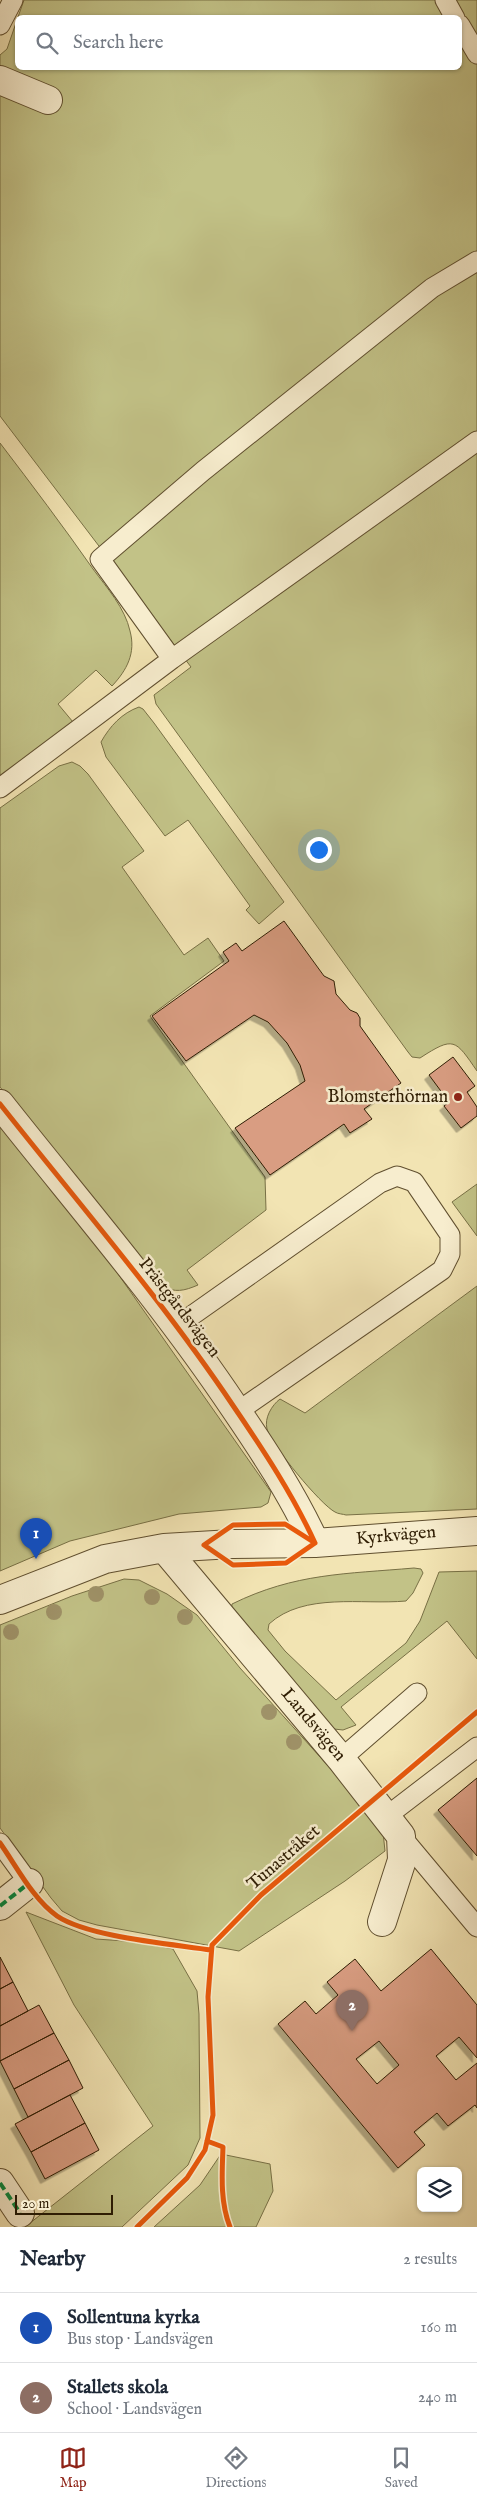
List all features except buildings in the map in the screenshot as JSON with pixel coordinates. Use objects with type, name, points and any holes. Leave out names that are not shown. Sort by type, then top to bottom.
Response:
[{"type":"street","points":[[0,80],[48,100]]},
{"type":"street","name":"Prästgårdsvägen","points":[[0,1104],[177,1326],[238,1412],[284,1482],[315,1543]]},
{"type":"street","name":"Kyrkvägen","points":[[315,1543],[477,1531]]},
{"type":"street","points":[[0,1600],[105,1559],[164,1548],[232,1544],[315,1543]]},
{"type":"street","name":"Landsvägen","points":[[164,1548],[341,1759],[394,1826]]},
{"type":"street","points":[[382,1922],[402,1860],[394,1826]]},
{"type":"street","points":[[0,1906],[29,1883]]},
{"type":"street","points":[[0,2183],[20,2213]]},
{"type":"lane","points":[[0,25],[13,0]]},
{"type":"lane","points":[[445,0],[453,15]]},
{"type":"lane","points":[[462,28],[477,54]]},
{"type":"lane","points":[[172,659],[100,559],[203,471],[432,288],[477,261]]},
{"type":"lane","points":[[0,788],[172,659],[477,441]]},
{"type":"lane","points":[[177,1326],[380,1183],[397,1176],[414,1182],[433,1207],[450,1235],[450,1254],[442,1270],[238,1412]]},
{"type":"lane","points":[[341,1759],[417,1693]]},
{"type":"lane","points":[[477,1747],[394,1826],[477,1927]]},
{"type":"lane","points":[[0,1843],[29,1883]]},
{"type":"green space","points":[[24,0],[477,0],[477,1071],[464,1052],[453,1044],[440,1046],[420,1058],[412,1057],[408,1052],[156,704],[154,695],[191,667],[0,416],[0,55],[7,49],[15,26],[15,70],[462,70],[462,15],[19,15]]},
{"type":"green space","points":[[0,443],[115,598],[128,623],[132,647],[126,667],[112,686],[96,670],[58,704],[73,722],[0,776]]},
{"type":"green space","points":[[139,707],[143,709],[154,723],[284,902],[259,924],[246,910],[250,906],[188,820],[165,836],[106,757],[101,742],[112,725],[122,716]]},
{"type":"green space","points":[[72,762],[80,766],[88,774],[144,851],[122,867],[184,955],[208,938],[224,961],[150,1016],[265,1177],[266,1210],[187,1270],[198,1285],[184,1290],[171,1290],[162,1286],[0,1087],[0,808],[59,766]]},
{"type":"green space","points":[[0,1124],[90,1234],[271,1492],[268,1503],[261,1507],[179,1514],[70,1541],[0,1571]]},
{"type":"green space","points":[[477,1184],[477,1236],[452,1202]]},
{"type":"green space","points":[[477,1286],[477,1509],[346,1515],[335,1512],[308,1487],[270,1437],[266,1425],[272,1408],[280,1399],[305,1413]]},
{"type":"green space","points":[[421,1569],[423,1573],[413,1593],[406,1601],[316,1604],[299,1607],[283,1614],[269,1624],[268,1630],[285,1651],[336,1700],[406,1643],[420,1621],[439,1572],[477,1571],[477,1659],[447,1621],[341,1707],[356,1725],[343,1730],[334,1729],[314,1710],[231,1613],[232,1604],[277,1586],[343,1574]]},
{"type":"green space","points":[[124,1579],[139,1580],[167,1594],[197,1615],[240,1668],[348,1788],[383,1832],[385,1851],[345,1881],[239,1951],[79,1920],[62,1911],[0,1828],[0,1625],[72,1596]]},
{"type":"green space","points":[[26,1912],[96,1939],[139,1942],[173,1949],[197,1991],[199,2014],[200,2138],[188,2165],[122,2227],[25,2227],[153,2126],[74,2005]]},
{"type":"green space","points":[[221,2154],[270,2164],[273,2191],[256,2227],[154,2227],[200,2185]]},
{"type":"marked path","points":[[0,1906],[29,1883]]},
{"type":"marked path","points":[[0,2183],[20,2213]]},
{"type":"cycle path","points":[[0,1104],[150,1291],[207,1368],[278,1474],[315,1543]]},
{"type":"cycle path","points":[[285,1524],[315,1543],[286,1563],[233,1565],[204,1545],[233,1525],[285,1524]]},
{"type":"cycle path","name":"Tunastråket","points":[[137,2227],[187,2178],[205,2150],[213,2115],[208,1997],[212,1945],[261,1895],[477,1712]]},
{"type":"cycle path","points":[[0,1843],[40,1901],[57,1916],[89,1929],[131,1939],[211,1950]]},
{"type":"cycle path","points":[[207,2141],[223,2147],[223,2198],[230,2227]]},
{"type":"place","name":"Blomsterhörnan","points":[[458,1097]]},
{"type":"place","name":"Sollentuna kyrka","points":[[36,1559]]},
{"type":"place","name":"Stallets skola","points":[[352,2031]]}]
